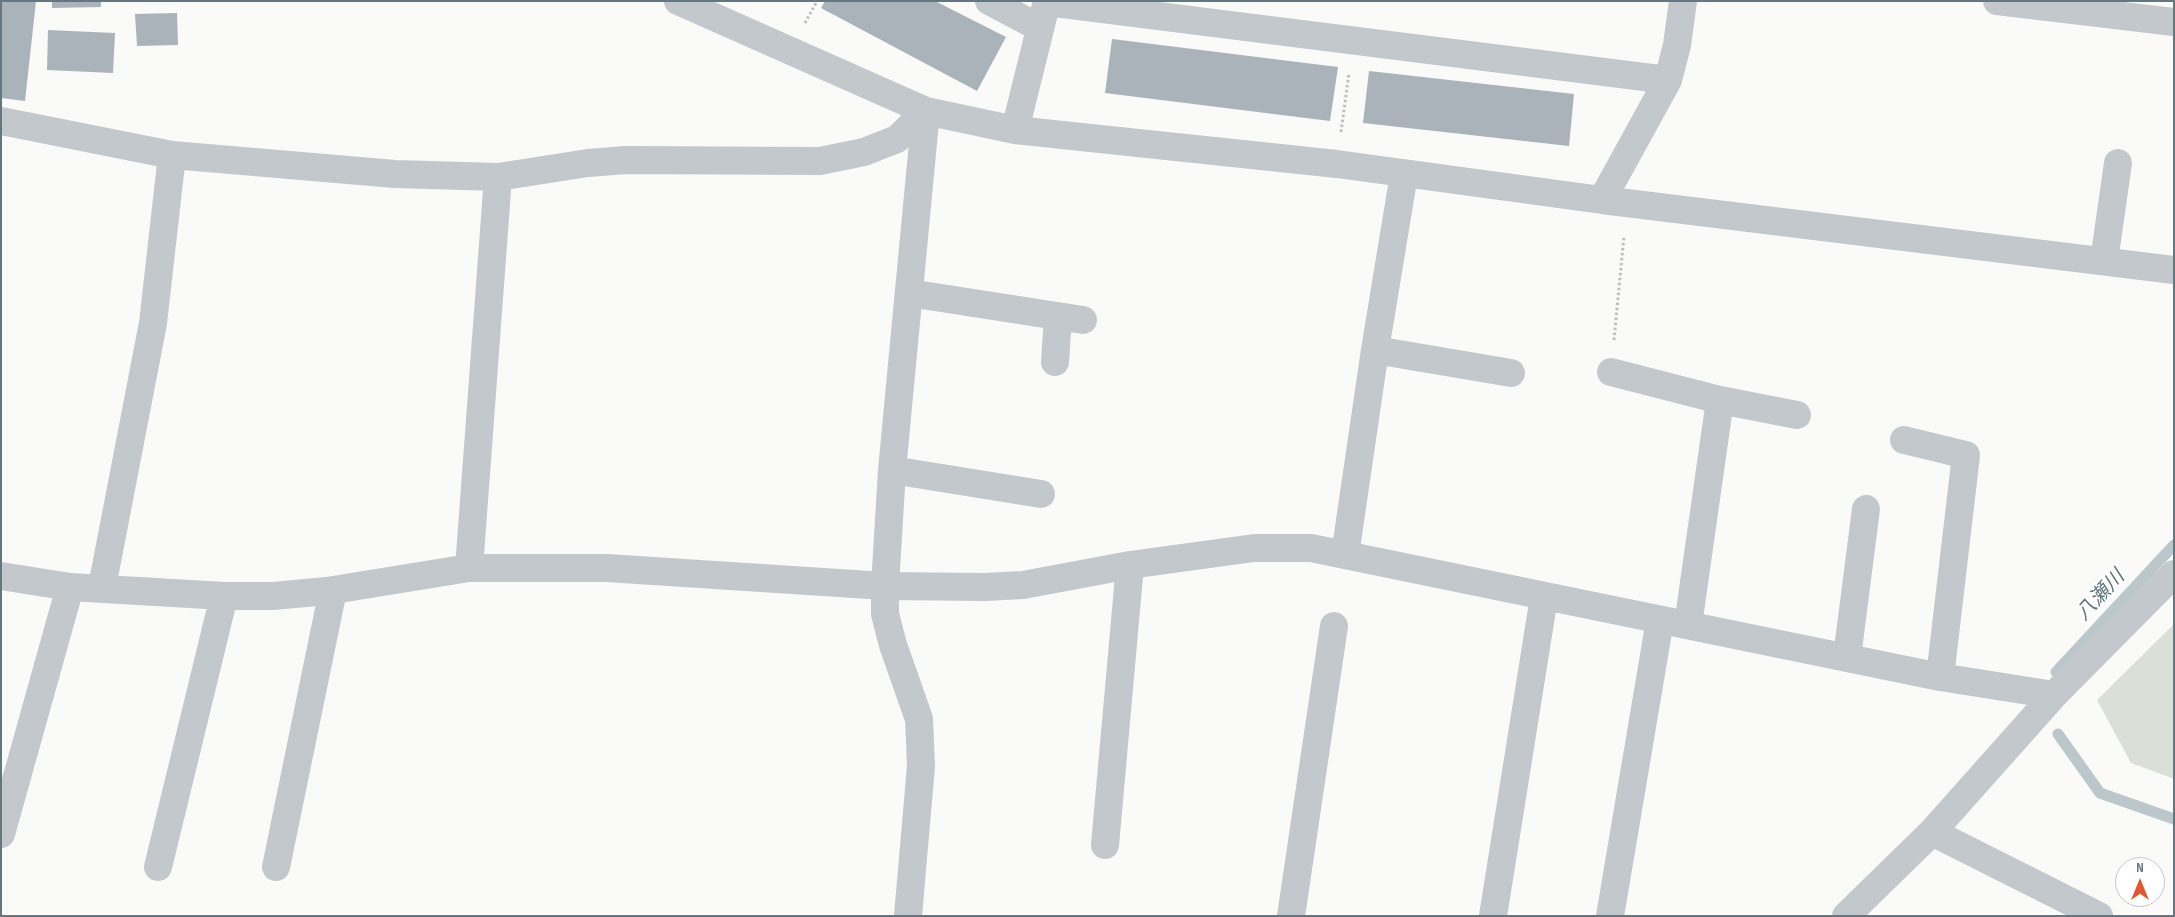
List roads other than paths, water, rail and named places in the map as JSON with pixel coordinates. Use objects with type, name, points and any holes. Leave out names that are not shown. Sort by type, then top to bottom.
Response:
[{"type":"street","points":[[678,1],[926,111],[1015,130],[1337,164],[1614,202],[2174,270]]},
{"type":"street","points":[[989,1],[1040,28]]},
{"type":"street","points":[[1614,202],[1668,80],[1677,45],[1682,1]]},
{"type":"street","points":[[1997,1],[2174,22]]},
{"type":"street","points":[[1015,130],[1047,2],[1668,80]]},
{"type":"street","points":[[1,121],[172,155],[395,174],[498,177],[588,163],[626,160],[820,161],[864,152],[897,139],[926,111]]},
{"type":"street","points":[[908,916],[921,766],[919,719],[893,645],[885,614],[885,586],[892,470],[926,111]]},
{"type":"street","points":[[102,587],[153,323],[172,155]]},
{"type":"street","points":[[2104,261],[2118,163]]},
{"type":"street","points":[[1345,554],[1375,350],[1404,174]]},
{"type":"street","points":[[469,568],[498,177]]},
{"type":"street","points":[[909,293],[1070,318],[1056,362]]},
{"type":"street","points":[[1375,350],[1511,373]]},
{"type":"street","points":[[1611,372],[1720,400],[1797,415]]},
{"type":"street","points":[[1688,625],[1720,400]]},
{"type":"street","points":[[1904,440],[1966,455],[1940,677]]},
{"type":"street","points":[[892,470],[1041,494]]},
{"type":"street","points":[[1847,657],[1866,509]]},
{"type":"street","points":[[1,576],[70,587],[102,587],[176,594],[224,596],[274,596],[333,590],[469,568],[607,568],[885,586],[985,587],[1023,585],[1130,565],[1254,548],[1310,548],[1940,677],[2054,696]]},
{"type":"street","points":[[1105,846],[1130,565]]},
{"type":"street","points":[[1846,916],[1932,832],[2054,696],[2174,574]]},
{"type":"street","points":[[1,834],[70,587]]},
{"type":"street","points":[[276,867],[333,590]]},
{"type":"street","points":[[158,867],[224,596]]},
{"type":"street","points":[[1493,916],[1544,597]]},
{"type":"street","points":[[1610,916],[1660,620]]},
{"type":"street","points":[[1291,916],[1334,626]]},
{"type":"street","points":[[1932,832],[2099,916]]},
{"type":"waterway","name":"八瀬川","points":[[2056,672],[2174,545]]},
{"type":"waterway","name":"八瀬川","points":[[2058,734],[2100,793],[2174,819]]}]
